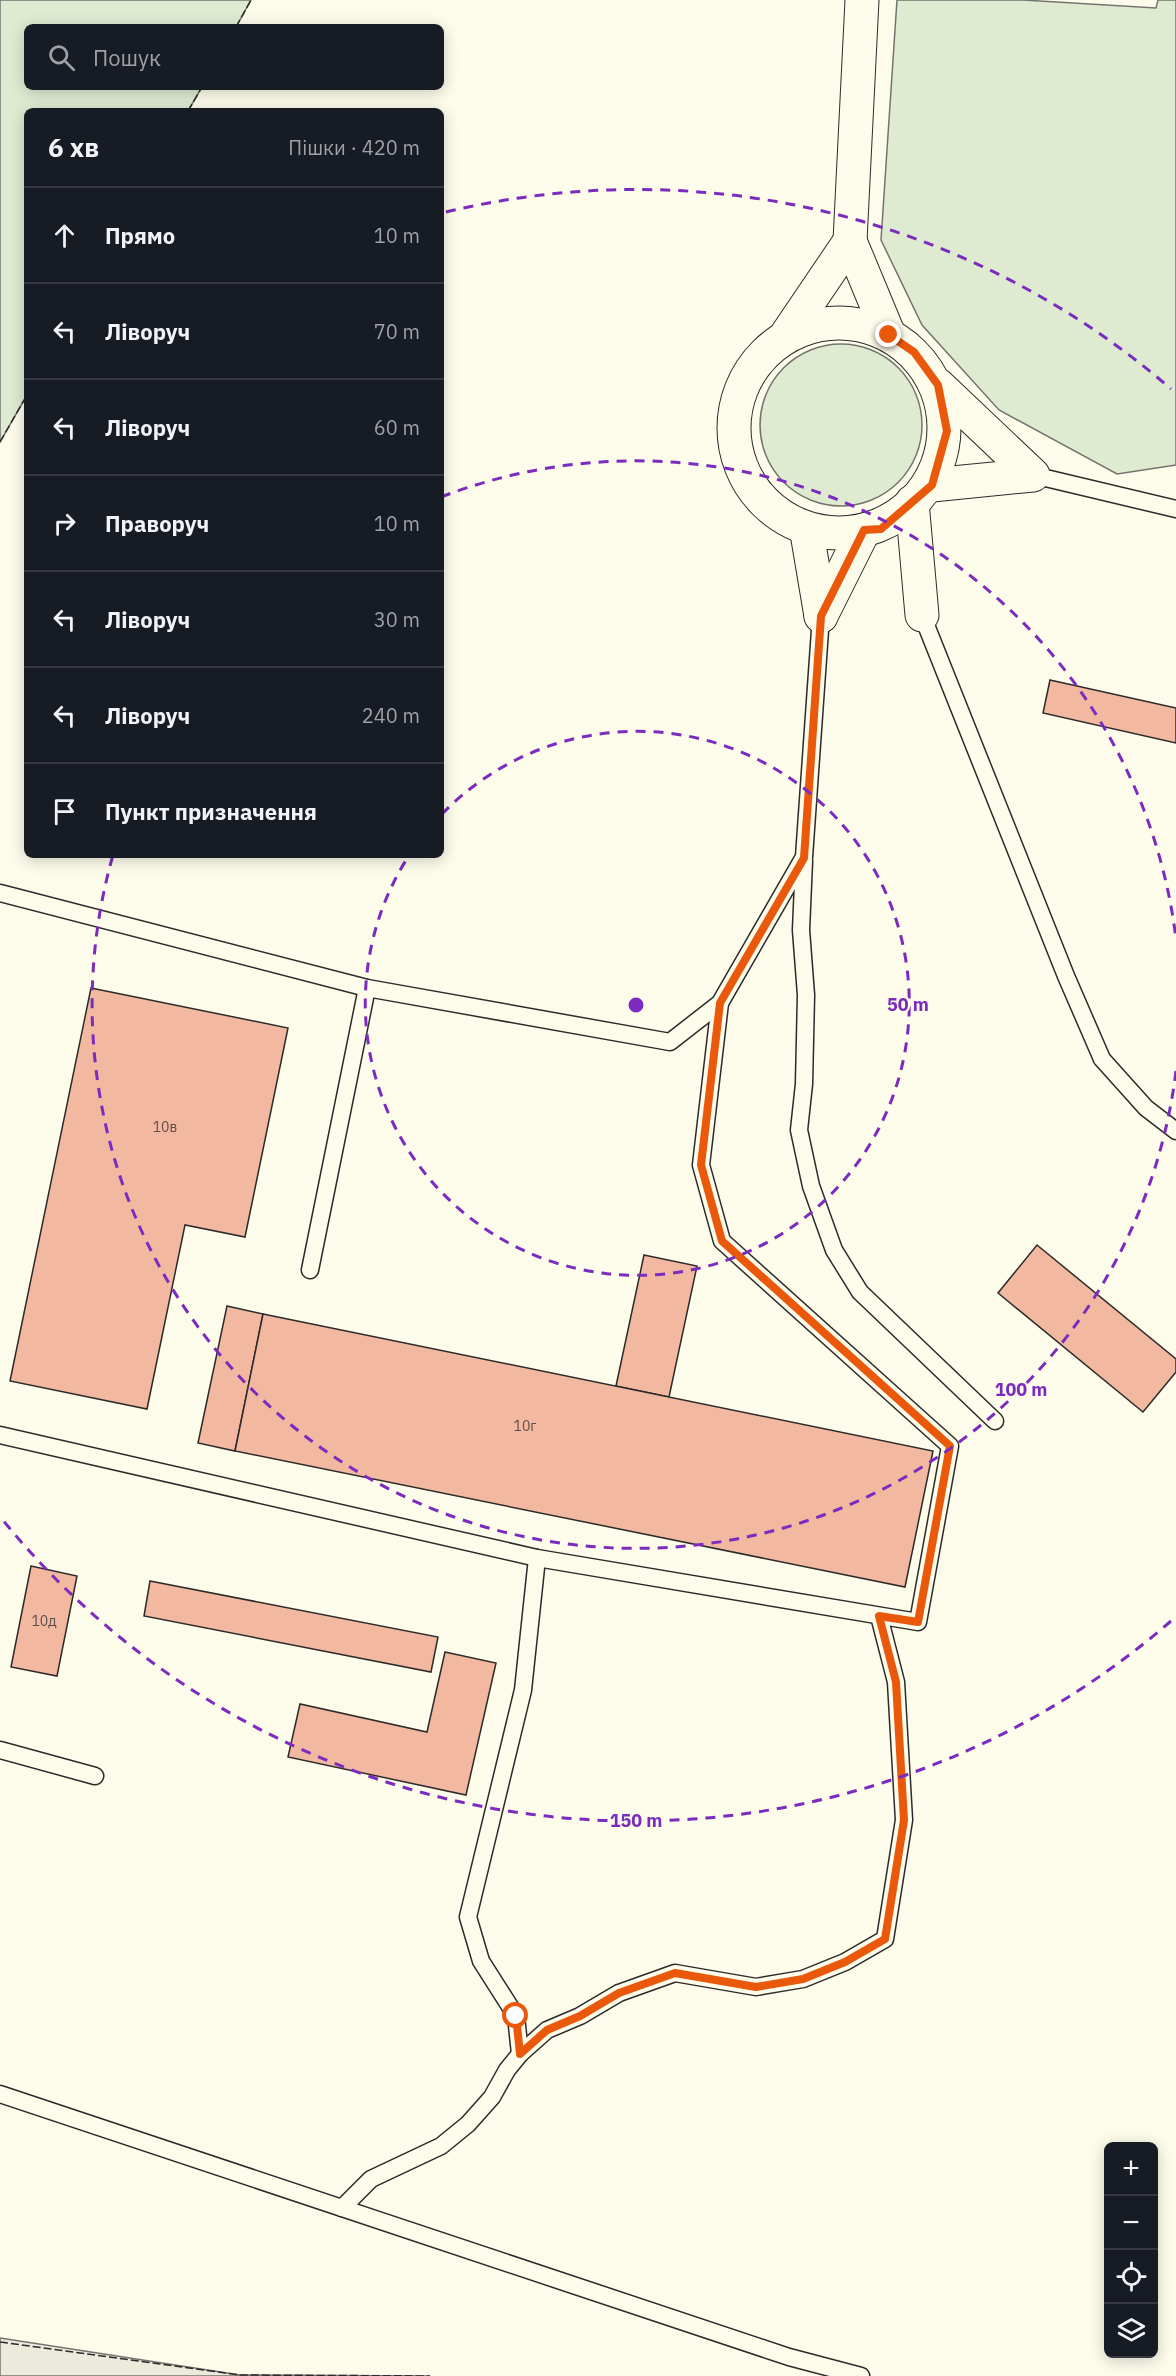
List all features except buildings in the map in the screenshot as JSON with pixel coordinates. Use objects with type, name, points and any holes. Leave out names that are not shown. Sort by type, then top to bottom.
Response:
[{"type":"street","points":[[862,0],[850,241],[889,335]]},
{"type":"street","points":[[850,241],[787,334],[746,374],[731,436],[749,490],[807,533],[873,530]]},
{"type":"street","points":[[787,334],[845,321],[889,335],[914,352],[938,385],[1033,475]]},
{"type":"street","points":[[922,615],[922,494],[947,431],[938,385]]},
{"type":"street","points":[[821,616],[873,530],[922,494],[1033,475]]},
{"type":"street","points":[[873,530],[922,615]]},
{"type":"street","points":[[807,533],[821,616]]},
{"type":"lane","points":[[1033,475],[1176,509]]},
{"type":"lane","points":[[922,615],[1066,976],[1102,1059],[1146,1108],[1176,1131]]},
{"type":"lane","points":[[821,616],[804,858],[801,930],[806,1006],[804,1084],[799,1130],[812,1186],[834,1250],[860,1292],[995,1420]]},
{"type":"lane","points":[[0,893],[367,988],[670,1042],[720,1003],[804,858]]},
{"type":"lane","points":[[310,1270],[367,988]]},
{"type":"lane","points":[[0,1435],[537,1558],[918,1622],[950,1446],[722,1241],[701,1165],[720,1003]]},
{"type":"lane","points":[[520,2054],[516,2016],[481,1961],[468,1917],[523,1690],[537,1558]]},
{"type":"lane","points":[[342,2208],[371,2179],[441,2146],[468,2124],[492,2097],[507,2070],[520,2054],[547,2030],[580,2016],[619,1993],[675,1973],[756,1987],[803,1979],[845,1962],[885,1939],[904,1820],[896,1682],[879,1616]]},
{"type":"lane","points":[[0,1750],[95,1776]]},
{"type":"lane","points":[[0,2094],[789,2357],[861,2376]]},
{"type":"green space","points":[[0,0],[251,0],[238,24],[24,24],[24,90],[200,90],[190,108],[24,108],[24,400],[0,442]]},
{"type":"green space","points":[[897,0],[1023,0],[1156,8],[1158,0],[1176,0],[1176,465],[1117,474],[999,410],[922,325],[881,240]]},
{"type":"green space","points":[[841,344],[872,350],[898,368],[916,394],[922,425],[916,456],[898,482],[872,500],[841,506],[810,500],[784,482],[766,456],[760,425],[766,394],[784,368],[810,350]]},
{"type":"shaded area","points":[[0,2338],[240,2375],[430,2376],[0,2376]]},
{"type":"fence","points":[[238,24],[251,0]]},
{"type":"fence","points":[[190,108],[200,90]]},
{"type":"fence","points":[[0,442],[24,400]]},
{"type":"fence","points":[[0,2342],[240,2375],[430,2376]]},
{"type":"route","points":[[516,2016],[520,2054],[547,2030],[580,2016],[619,1993],[675,1973],[756,1987],[803,1979],[845,1962],[885,1939],[904,1820],[896,1682],[879,1616],[918,1622],[950,1446],[722,1241],[701,1165],[720,1003],[804,858],[821,616],[864,530],[881,529],[932,485],[947,431],[938,385],[914,352],[889,335]]}]
